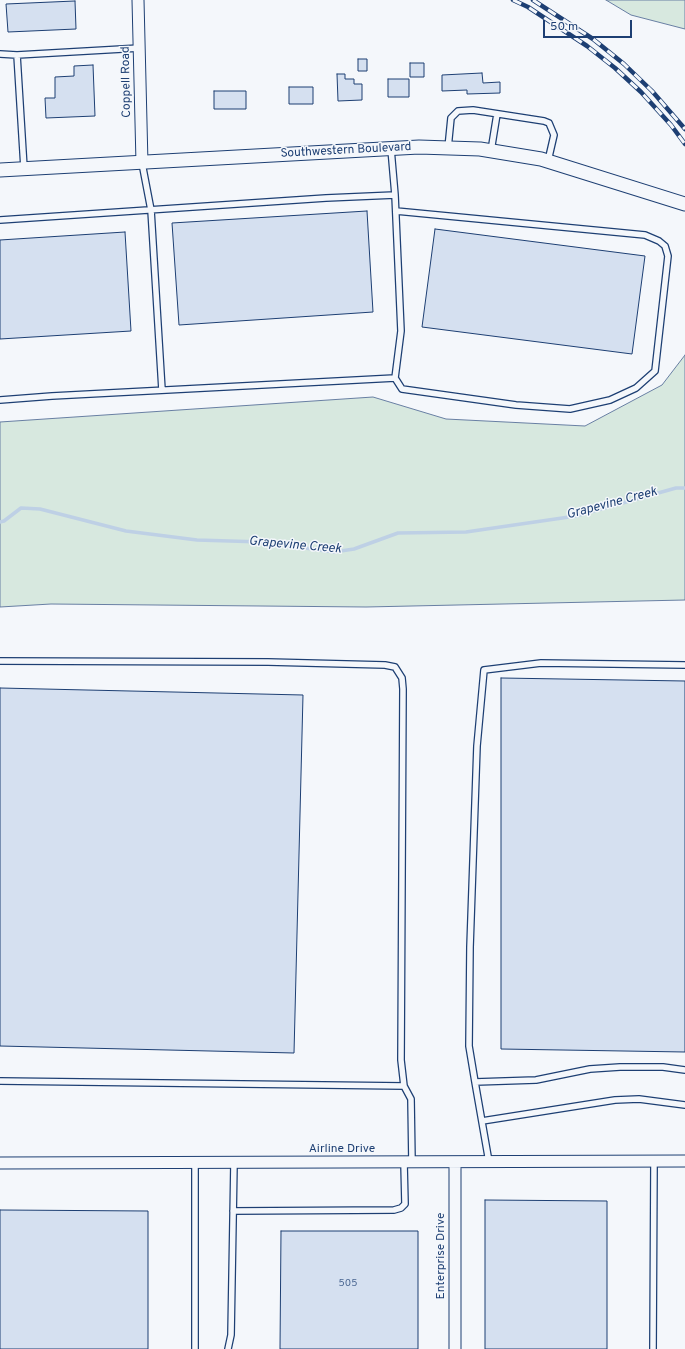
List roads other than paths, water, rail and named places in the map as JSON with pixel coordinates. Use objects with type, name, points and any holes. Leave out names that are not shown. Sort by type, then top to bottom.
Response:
[{"type":"street","name":"Coppell Road","points":[[138,0],[142,163]]},
{"type":"street","name":"Southwestern Boulevard","points":[[0,170],[419,147],[480,149],[548,161],[685,204]]},
{"type":"street","name":"Airline Drive","points":[[0,1163],[685,1161]]},
{"type":"street","name":"Enterprise Drive","points":[[455,1162],[455,1349]]},
{"type":"lane","points":[[0,54],[16,55],[140,48]]},
{"type":"lane","points":[[16,55],[24,168]]},
{"type":"lane","points":[[448,148],[451,118],[458,110],[474,110],[549,123],[554,135],[548,161]]},
{"type":"lane","points":[[490,151],[497,114]]},
{"type":"lane","points":[[391,149],[396,210],[402,331],[396,378],[402,389],[516,405],[570,409],[610,400],[636,388],[655,371],[668,256],[665,246],[659,241],[645,235],[396,210]]},
{"type":"lane","points":[[142,163],[151,210],[162,390]]},
{"type":"lane","points":[[0,220],[326,198],[395,196]]},
{"type":"lane","points":[[0,400],[396,378]]},
{"type":"lane","points":[[0,661],[385,664],[395,667],[402,678],[404,689],[401,1060],[404,1086],[411,1099],[405,1204],[401,1208],[394,1210],[233,1211]]},
{"type":"lane","points":[[489,1162],[469,1046],[470,947],[477,746],[484,670],[541,662],[685,665]]},
{"type":"lane","points":[[476,1082],[536,1080],[590,1069],[620,1067],[663,1067],[685,1070]]},
{"type":"lane","points":[[0,1081],[404,1086]]},
{"type":"lane","points":[[482,1121],[615,1100],[640,1099],[685,1105]]},
{"type":"lane","points":[[653,1349],[654,1162]]},
{"type":"lane","points":[[195,1163],[195,1349]]},
{"type":"lane","points":[[228,1349],[232,1335],[234,1163]]},
{"type":"waterway","name":"Grapevine Creek","points":[[0,522],[4,521],[21,508],[40,509],[126,531],[197,540],[262,542],[334,552],[354,549],[398,533],[466,532],[576,516],[676,488],[685,488]]},
{"type":"railway","points":[[513,0],[528,7],[587,46],[615,68],[641,92],[671,125],[685,144]]},
{"type":"railway","points":[[533,0],[593,39],[624,64],[652,91],[685,129]]}]
